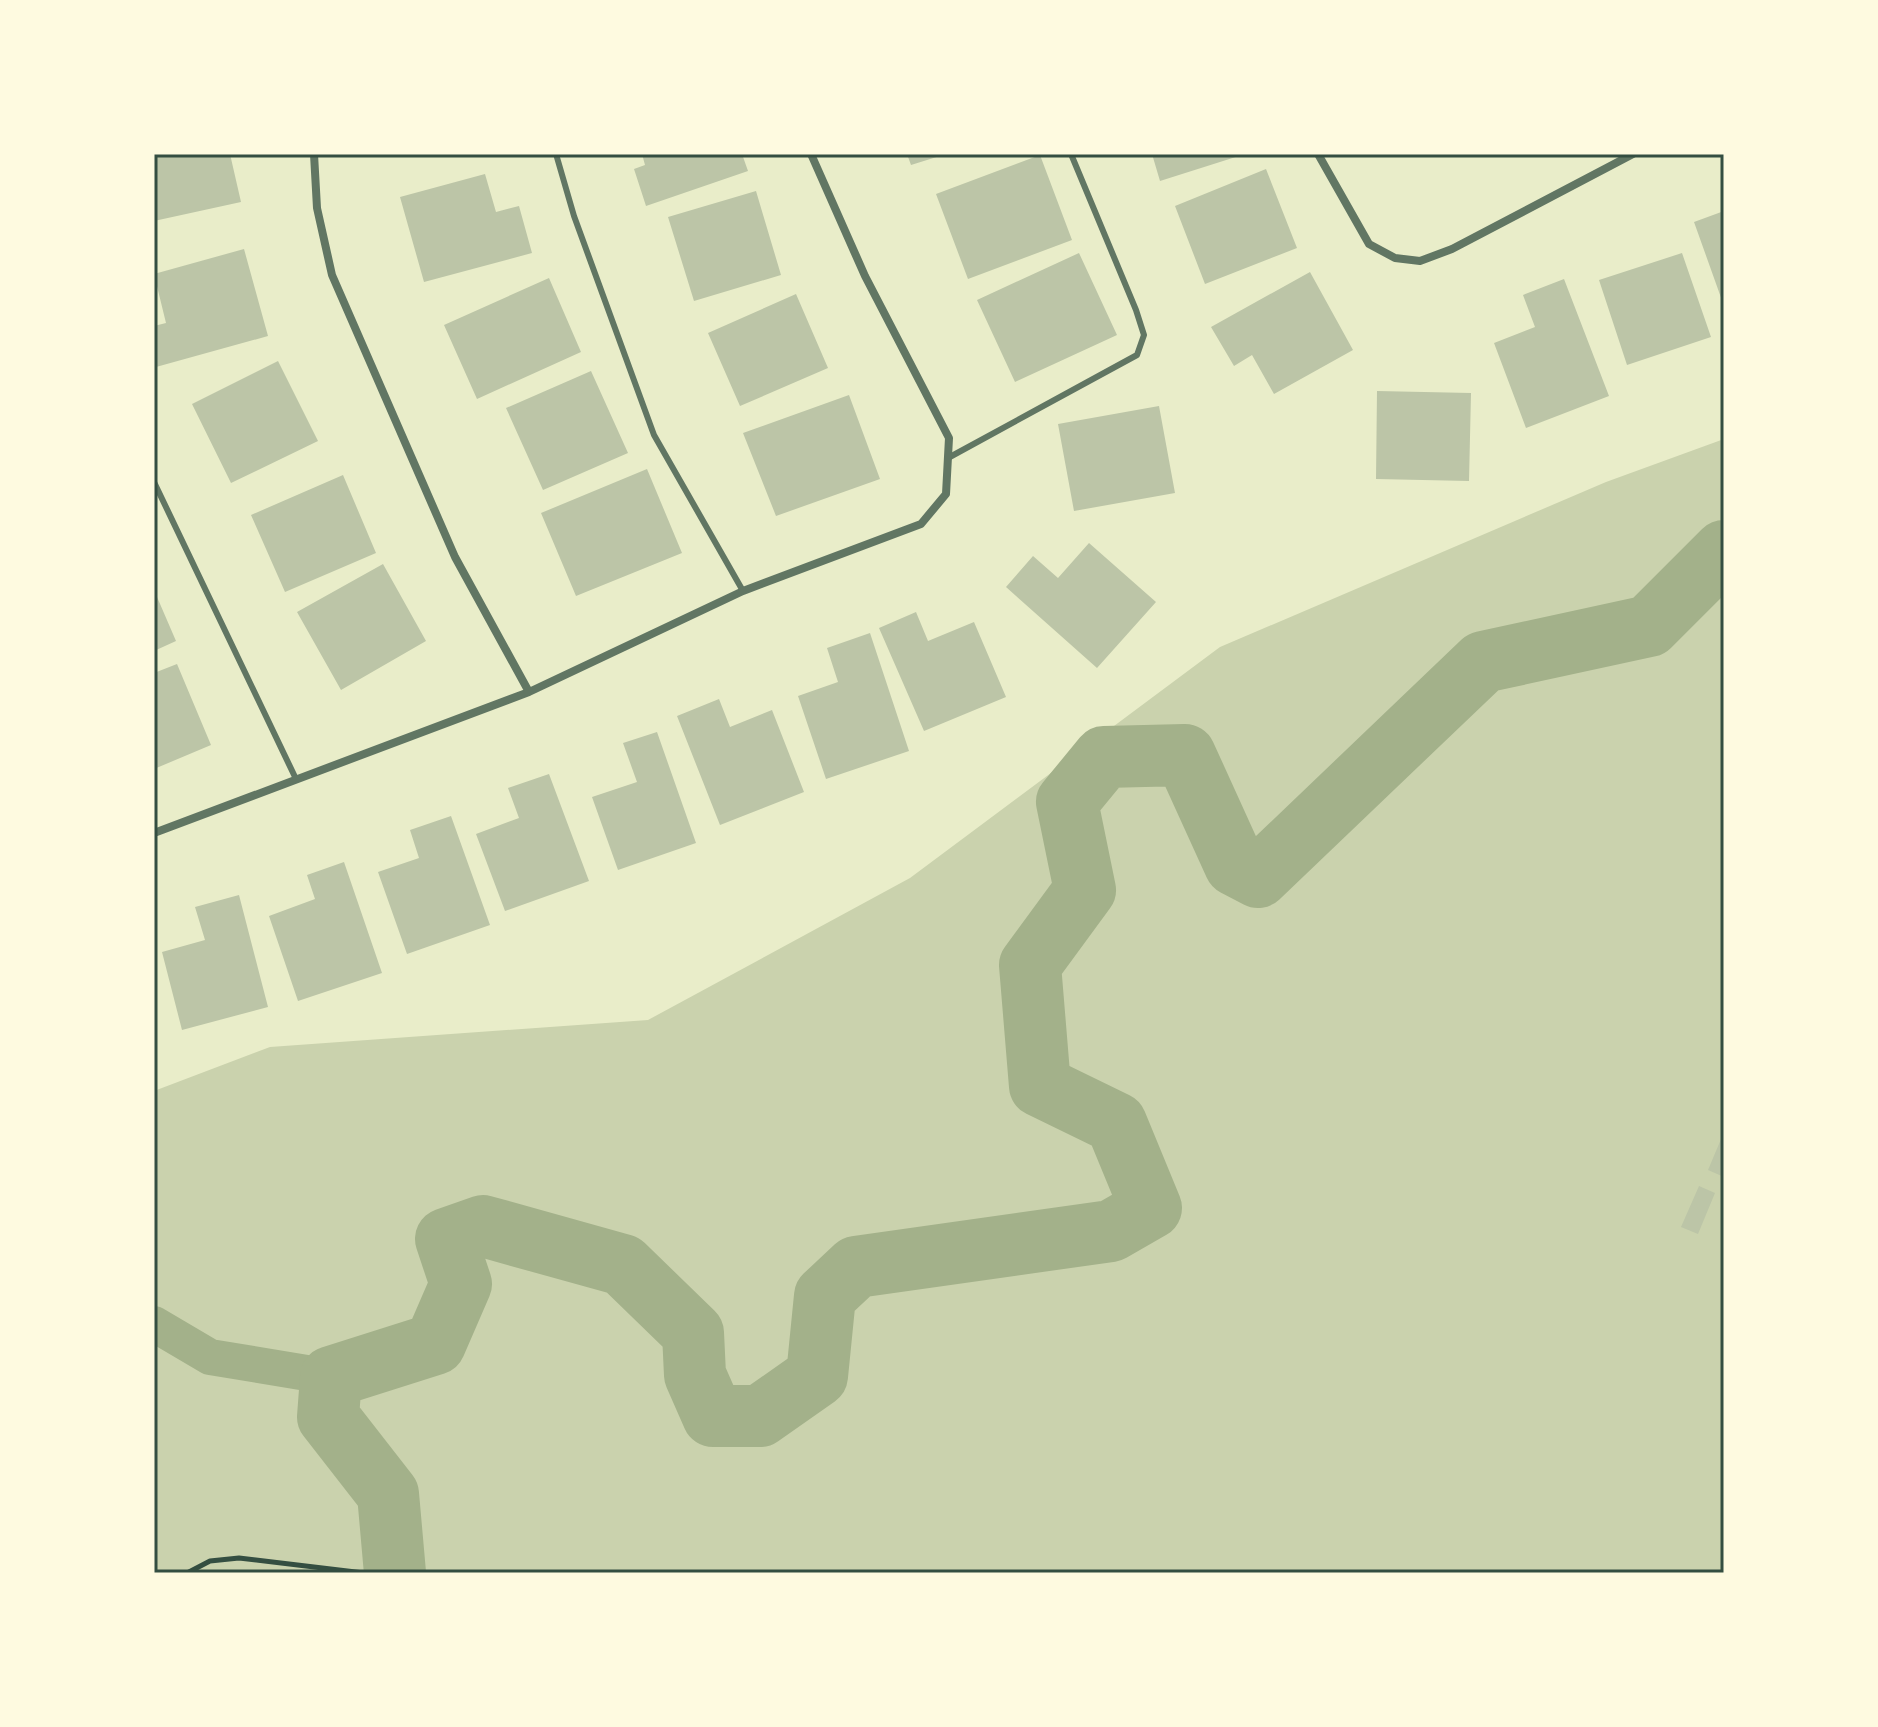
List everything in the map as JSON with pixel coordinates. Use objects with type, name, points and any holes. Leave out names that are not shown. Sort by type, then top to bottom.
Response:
[{"type":"street","points":[[314,154],[317,208],[332,275],[455,557],[529,692]]},
{"type":"street","points":[[154,833],[529,692],[743,591],[921,524],[946,494],[949,438],[865,276],[811,154]]},
{"type":"street","points":[[1318,154],[1369,244],[1395,258],[1420,261],[1452,249],[1633,154]]},
{"type":"lane","points":[[556,154],[604,302],[654,435],[743,591]]},
{"type":"lane","points":[[948,458],[1137,355],[1144,335],[1136,310],[1071,154]]},
{"type":"lane","points":[[154,482],[296,779]]},
{"type":"path","points":[[187,1573],[210,1561],[239,1558],[364,1573]]},
{"type":"green space","points":[[1724,439],[1724,1573],[154,1573],[154,1091],[270,1047],[648,1020],[910,878],[1220,647],[1606,482]]},
{"type":"building","points":[[154,154],[230,154],[241,202],[154,221]]},
{"type":"building","points":[[642,154],[742,154],[748,171],[646,206],[634,169],[645,165]]},
{"type":"building","points":[[907,154],[943,154],[943,155],[911,165]]},
{"type":"building","points":[[1152,154],[1242,154],[1242,155],[1160,181]]},
{"type":"building","points":[[1040,155],[1072,240],[968,279],[936,194]]},
{"type":"building","points":[[1266,169],[1297,248],[1205,284],[1175,206]]},
{"type":"building","points":[[485,174],[496,212],[519,206],[532,253],[424,282],[400,197]]},
{"type":"building","points":[[756,191],[781,275],[694,301],[668,217]]},
{"type":"building","points":[[1724,211],[1724,306],[1694,222]]},
{"type":"building","points":[[244,249],[268,336],[156,367],[154,326],[166,323],[154,274]]},
{"type":"building","points":[[1079,253],[1117,335],[1015,382],[977,300]]},
{"type":"building","points":[[1682,253],[1711,337],[1627,365],[1599,280]]},
{"type":"building","points":[[1310,272],[1353,350],[1274,394],[1252,355],[1234,366],[1211,327]]},
{"type":"building","points":[[549,278],[581,352],[477,399],[444,325]]},
{"type":"building","points":[[1564,279],[1609,396],[1526,428],[1494,343],[1535,327],[1523,295]]},
{"type":"building","points":[[796,294],[828,368],[740,406],[708,333]]},
{"type":"building","points":[[278,361],[318,441],[231,483],[192,404]]},
{"type":"building","points":[[591,371],[628,453],[543,490],[506,408]]},
{"type":"building","points":[[1377,391],[1471,393],[1469,481],[1376,479]]},
{"type":"building","points":[[849,395],[880,479],[776,516],[743,433]]},
{"type":"building","points":[[1159,406],[1175,493],[1074,511],[1058,424]]},
{"type":"building","points":[[647,469],[682,553],[576,596],[541,513]]},
{"type":"building","points":[[343,475],[376,553],[285,592],[251,515]]},
{"type":"building","points":[[1089,543],[1156,602],[1097,668],[1006,587],[1033,556],[1058,578]]},
{"type":"building","points":[[383,564],[426,641],[341,690],[297,612]]},
{"type":"building","points":[[154,590],[176,641],[154,651]]},
{"type":"building","points":[[916,612],[928,641],[974,622],[1006,697],[924,731],[879,628]]},
{"type":"building","points":[[870,633],[909,751],[826,779],[798,696],[838,682],[827,648]]},
{"type":"building","points":[[177,664],[211,745],[154,769],[154,673]]},
{"type":"building","points":[[719,699],[730,727],[772,710],[804,792],[720,825],[677,716]]},
{"type":"building","points":[[657,732],[696,843],[618,870],[592,797],[637,782],[623,743]]},
{"type":"building","points":[[549,774],[589,881],[505,911],[476,834],[519,818],[508,788]]},
{"type":"building","points":[[451,816],[490,925],[407,954],[378,872],[419,858],[410,830]]},
{"type":"building","points":[[344,862],[382,973],[298,1001],[269,916],[315,899],[307,875]]},
{"type":"building","points":[[239,895],[268,1007],[182,1030],[162,952],[205,940],[195,907]]},
{"type":"building","points":[[1724,1132],[1724,1177],[1708,1170]]},
{"type":"building","points":[[1699,1186],[1715,1193],[1698,1234],[1681,1227]]},
{"type":"waterway","points":[[395,1573],[388,1494],[328,1417],[331,1377],[435,1344],[461,1284],[446,1239],[483,1226],[623,1265],[693,1333],[695,1375],[713,1416],[760,1416],[817,1376],[825,1296],[856,1267],[1111,1231],[1151,1208],[1116,1123],[1040,1086],[1030,965],[1085,890],[1067,802],[1104,757],[1185,755],[1235,865],[1258,877],[1483,662],[1649,626],[1724,551]]},
{"type":"waterway","points":[[154,1324],[210,1357],[331,1377]]}]
